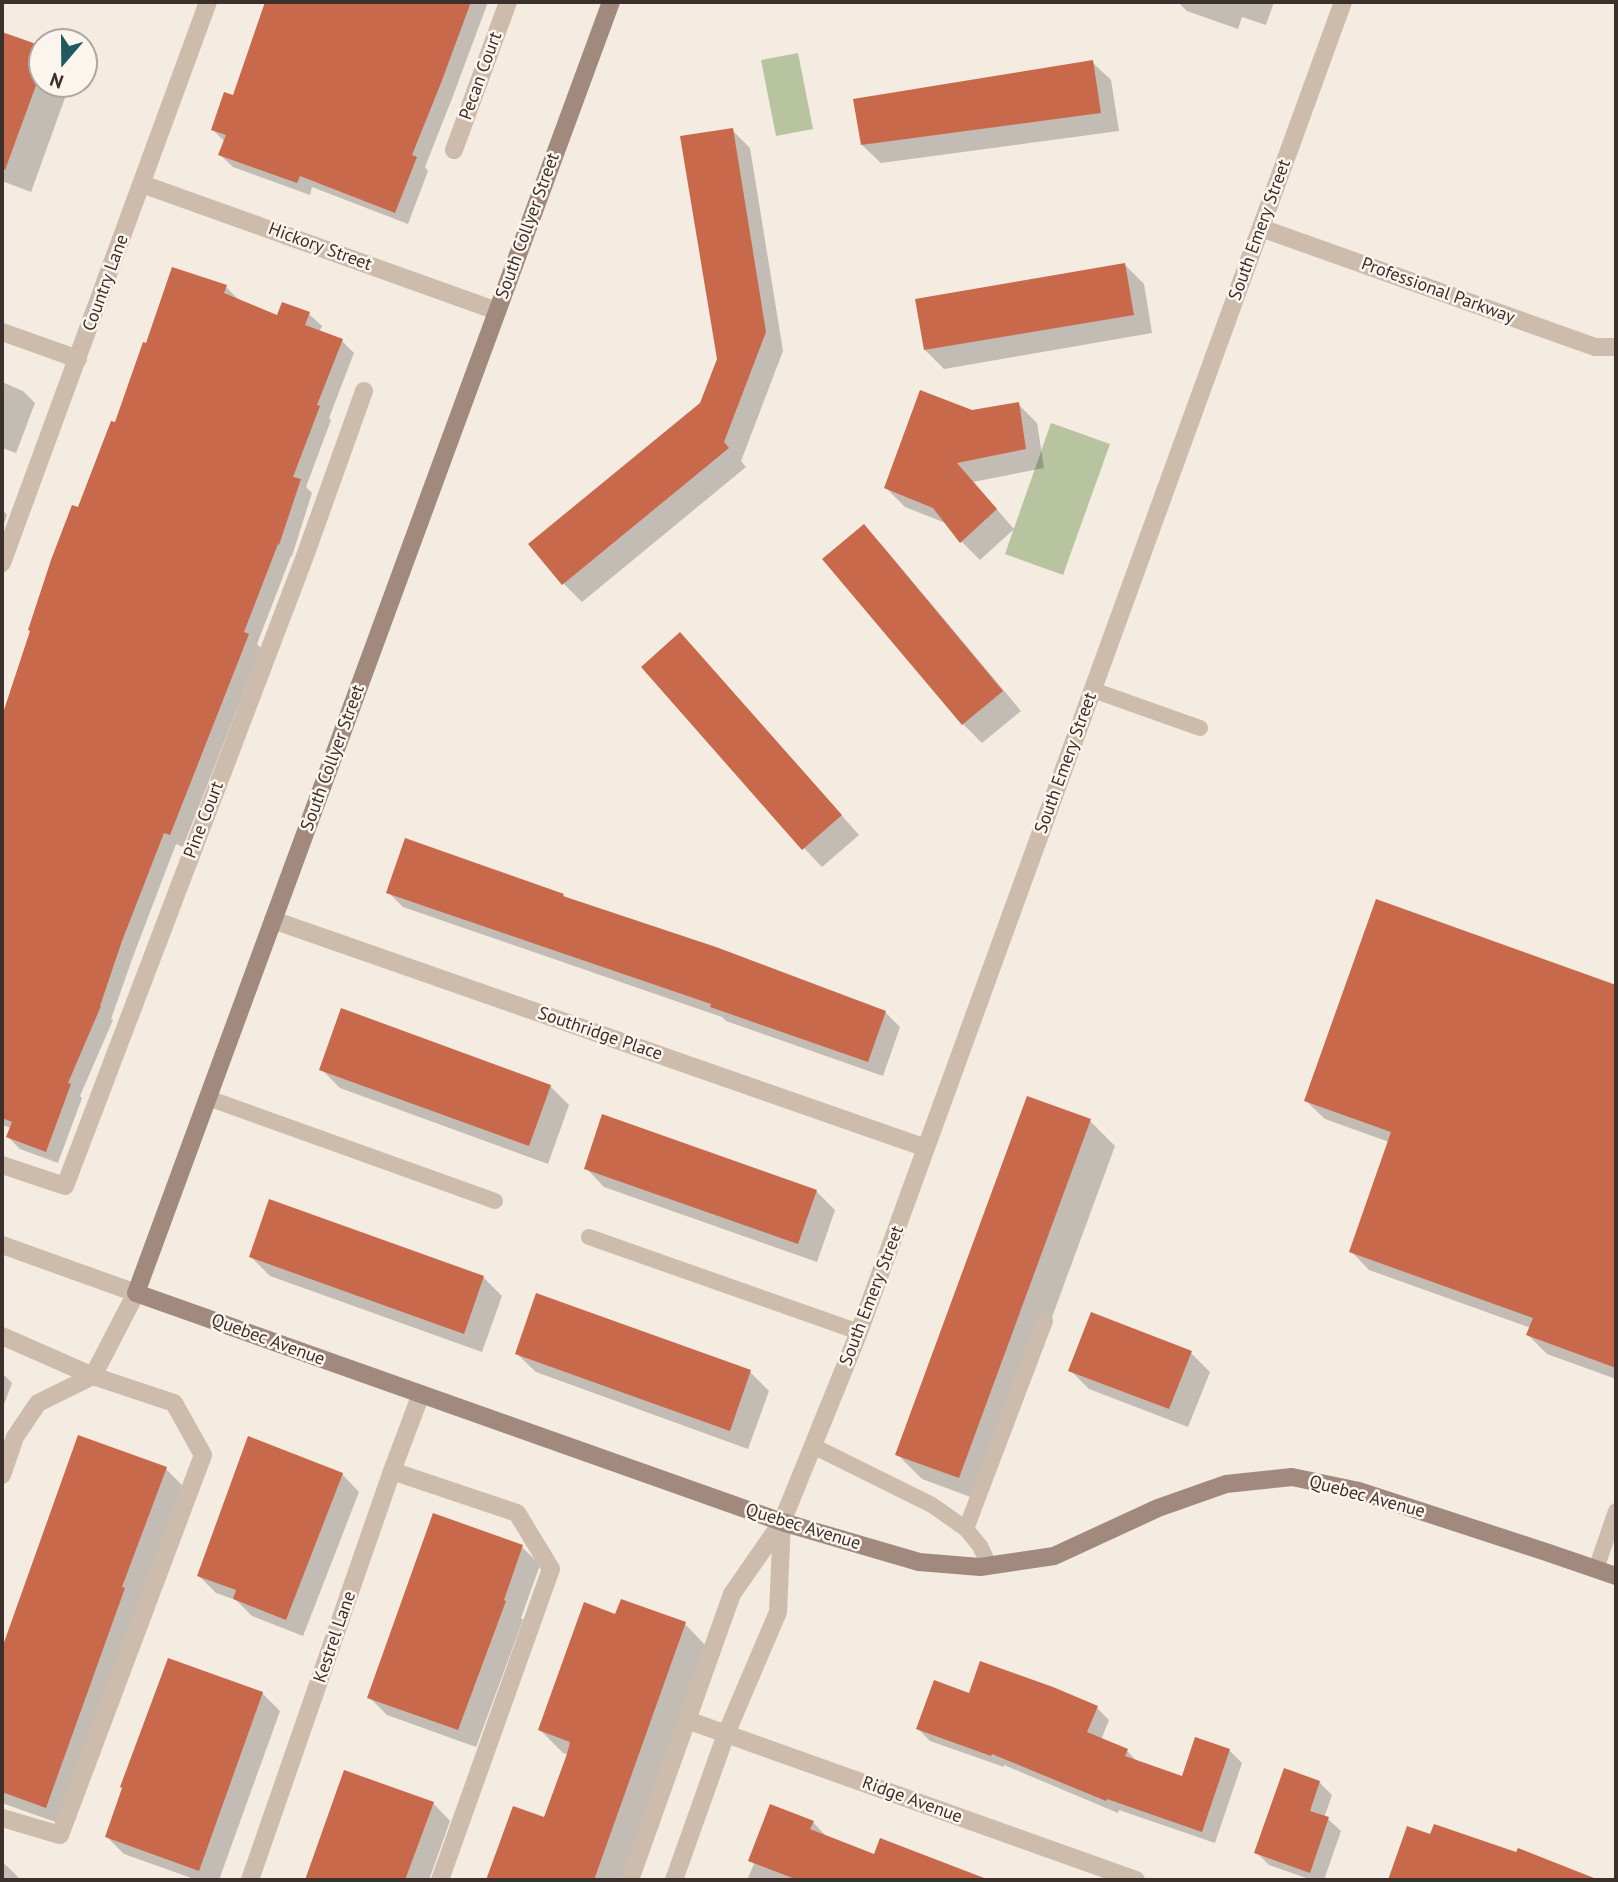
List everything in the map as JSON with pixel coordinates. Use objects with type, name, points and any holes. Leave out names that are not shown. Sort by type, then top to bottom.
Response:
[{"type":"street","name":"Country Lane","points":[[2,563],[208,2]]},
{"type":"street","name":"Pecan Court","points":[[454,150],[508,2]]},
{"type":"street","name":"South Collyer Street","points":[[93,1376],[136,1293],[611,2]]},
{"type":"street","name":"South Emery Street","points":[[630,1880],[732,1594],[782,1522],[859,1332],[1343,2]]},
{"type":"street","name":"Hickory Street","points":[[142,184],[497,311]]},
{"type":"street","name":"Professional Parkway","points":[[1261,228],[1595,347],[1616,347]]},
{"type":"street","points":[[2,332],[78,359]]},
{"type":"street","name":"Pine Court","points":[[2,1166],[65,1186],[305,556],[364,391]]},
{"type":"street","name":"Southridge Place","points":[[273,920],[926,1148]]},
{"type":"street","name":"Quebec Avenue","points":[[2,1245],[782,1522],[919,1562],[980,1567],[1054,1556],[1158,1508],[1226,1484],[1292,1477],[1359,1491],[1616,1576]]},
{"type":"street","points":[[2,1336],[93,1376],[174,1403],[203,1455],[60,1835],[2,1818]]},
{"type":"street","points":[[2,1475],[15,1437],[38,1403],[93,1376]]},
{"type":"street","name":"Kestrel Lane","points":[[250,1880],[421,1394]]},
{"type":"street","points":[[392,1471],[517,1513],[551,1569],[440,1880]]},
{"type":"street","name":"South Emery Street","points":[[674,1880],[726,1734],[778,1612],[782,1522]]},
{"type":"street","name":"Ridge Avenue","points":[[687,1720],[1136,1880]]},
{"type":"lane","points":[[1093,690],[1200,728]]},
{"type":"lane","points":[[208,1098],[495,1201]]},
{"type":"lane","points":[[589,1237],[859,1332]]},
{"type":"lane","points":[[966,1529],[1045,1321]]},
{"type":"lane","points":[[813,1446],[932,1505],[966,1529],[980,1546],[989,1565]]},
{"type":"lane","points":[[1596,1569],[1616,1511]]},
{"type":"green space","points":[[798,53],[813,129],[776,136],[761,60]]},
{"type":"green space","points":[[1051,423],[1110,444],[1063,575],[1005,554]]},
{"type":"building","points":[[265,2],[471,2],[412,155],[417,157],[395,213],[300,176],[297,183],[218,155],[226,135],[211,130],[224,92],[233,95]]},
{"type":"building","points":[[2,32],[28,41],[28,98],[31,98],[5,170],[2,169]]},
{"type":"building","points":[[1093,60],[1101,113],[861,145],[853,99]]},
{"type":"building","points":[[733,128],[766,332],[724,442],[729,448],[562,585],[528,544],[700,403],[717,359],[680,136]]},
{"type":"building","points":[[1125,263],[1134,315],[924,350],[915,299]]},
{"type":"building","points":[[172,267],[227,285],[224,293],[277,315],[282,302],[310,312],[305,325],[343,339],[293,477],[301,479],[279,545],[244,632],[249,634],[170,835],[164,833],[122,941],[101,1006],[68,1083],[71,1084],[46,1152],[6,1137],[12,1122],[2,1118],[2,716],[51,560],[72,505],[78,507],[111,421],[115,422]]},
{"type":"building","points":[[920,390],[972,410],[1019,402],[1026,449],[957,463],[997,509],[960,543],[933,508],[884,488]]},
{"type":"building","points":[[864,524],[1003,691],[962,725],[822,559]]},
{"type":"building","points":[[680,632],[842,815],[802,850],[641,667]]},
{"type":"building","points":[[405,838],[564,894],[563,896],[716,947],[886,1011],[868,1062],[710,1007],[711,1004],[386,893]]},
{"type":"building","points":[[1376,899],[1616,985],[1616,1368],[1526,1335],[1533,1318],[1349,1252],[1391,1132],[1304,1101]]},
{"type":"building","points":[[341,1008],[551,1085],[529,1146],[319,1070]]},
{"type":"building","points":[[1027,1096],[1091,1119],[959,1478],[895,1455]]},
{"type":"building","points":[[602,1114],[817,1190],[798,1244],[584,1169]]},
{"type":"building","points":[[269,1199],[484,1276],[464,1334],[249,1257]]},
{"type":"building","points":[[536,1293],[751,1370],[730,1431],[515,1354]]},
{"type":"building","points":[[1091,1312],[1192,1351],[1169,1409],[1068,1371]]},
{"type":"building","points":[[78,1435],[167,1467],[122,1587],[125,1588],[46,1808],[2,1792],[2,1648]]},
{"type":"building","points":[[248,1436],[343,1473],[286,1620],[233,1599],[236,1590],[197,1576]]},
{"type":"building","points":[[433,1513],[523,1545],[504,1600],[506,1601],[458,1730],[367,1698]]},
{"type":"building","points":[[621,1599],[686,1622],[594,1880],[486,1880],[513,1806],[544,1817],[567,1754],[570,1742],[538,1730],[584,1602],[615,1614]]},
{"type":"building","points":[[168,1658],[263,1692],[199,1871],[105,1837],[122,1788],[120,1787]]},
{"type":"building","points":[[980,1661],[1098,1706],[1087,1732],[1128,1749],[1125,1756],[1182,1776],[1195,1737],[1230,1749],[1202,1832],[1107,1799],[1106,1801],[992,1754],[991,1756],[916,1729],[934,1680],[969,1693]]},
{"type":"building","points":[[1284,1768],[1320,1781],[1310,1811],[1329,1817],[1310,1873],[1254,1853]]},
{"type":"building","points":[[344,1770],[434,1802],[405,1880],[305,1880]]},
{"type":"building","points":[[770,1804],[814,1821],[810,1829],[874,1854],[880,1838],[984,1878],[798,1880],[748,1861]]},
{"type":"building","points":[[1434,1824],[1516,1852],[1518,1848],[1594,1880],[1388,1880],[1407,1826],[1430,1834]]}]
